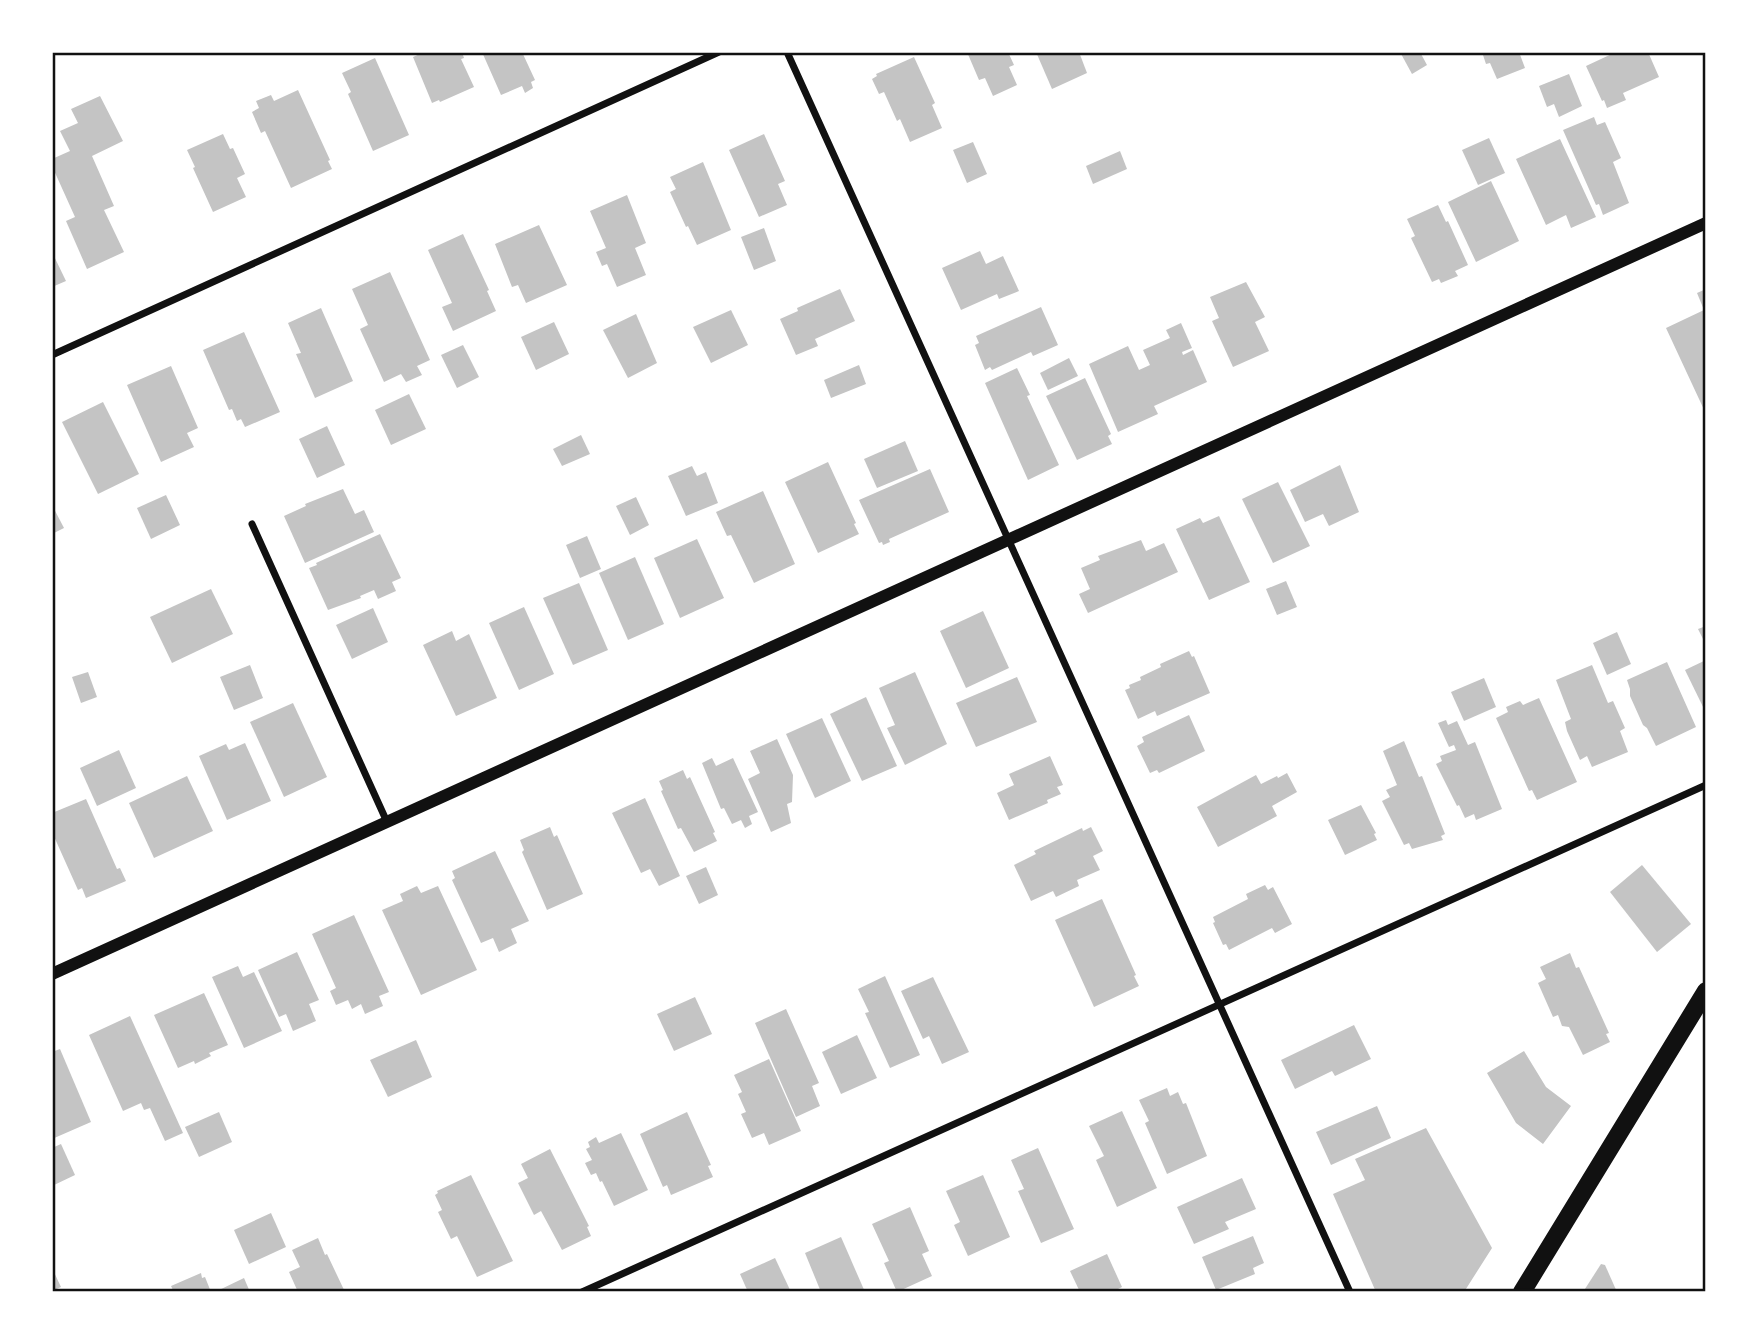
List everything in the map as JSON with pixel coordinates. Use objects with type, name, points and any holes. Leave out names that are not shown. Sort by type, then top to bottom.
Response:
[{"type":"main road","points":[[1522,1292],[1706,991]]},
{"type":"street","points":[[52,355],[719,52]]},
{"type":"street","points":[[787,52],[1350,1292]]},
{"type":"street","points":[[52,974],[1706,223]]},
{"type":"street","points":[[252,524],[387,822]]},
{"type":"street","points":[[582,1292],[1706,785]]},
{"type":"building","points":[[419,52],[462,52],[464,58],[461,59],[474,87],[432,103],[413,57],[420,54]]},
{"type":"building","points":[[482,52],[522,52],[535,80],[531,82],[533,88],[525,93],[522,86],[501,95]]},
{"type":"building","points":[[967,52],[1008,52],[1014,65],[1009,67],[1017,85],[993,96],[985,78],[979,80]]},
{"type":"building","points":[[1036,52],[1079,52],[1087,73],[1052,89]]},
{"type":"building","points":[[1400,52],[1420,52],[1427,65],[1412,74]]},
{"type":"building","points":[[1482,52],[1519,52],[1525,68],[1497,79],[1490,63],[1486,64]]},
{"type":"building","points":[[1616,52],[1648,52],[1659,77],[1623,93],[1626,100],[1607,108],[1586,66]]},
{"type":"building","points":[[914,57],[935,103],[932,105],[942,128],[910,142],[884,92],[879,94],[872,79],[876,74]]},
{"type":"building","points":[[375,58],[409,135],[373,151],[348,94],[351,92],[342,73]]},
{"type":"building","points":[[1569,74],[1582,106],[1559,117],[1554,104],[1547,107],[1539,86]]},
{"type":"building","points":[[298,90],[332,169],[291,188],[265,131],[261,133],[252,112],[259,108],[256,101],[271,95],[274,101]]},
{"type":"building","points":[[100,96],[123,141],[92,156],[114,206],[104,210],[124,252],[87,269],[66,221],[75,217],[52,166],[52,159],[70,151],[60,131],[78,123],[71,109]]},
{"type":"building","points":[[1594,117],[1597,125],[1605,122],[1621,158],[1613,162],[1629,203],[1603,215],[1563,130]]},
{"type":"building","points":[[223,134],[245,174],[237,178],[246,197],[213,212],[187,150]]},
{"type":"building","points":[[764,134],[785,181],[778,184],[787,205],[759,217],[729,150]]},
{"type":"building","points":[[1489,138],[1505,173],[1478,185],[1462,150]]},
{"type":"building","points":[[1560,139],[1596,217],[1571,228],[1566,215],[1546,225],[1516,159]]},
{"type":"building","points":[[973,142],[987,174],[967,183],[953,150]]},
{"type":"building","points":[[1120,151],[1127,169],[1093,184],[1086,166]]},
{"type":"building","points":[[703,162],[731,230],[697,245],[670,192],[676,189],[670,177]]},
{"type":"building","points":[[1491,181],[1519,241],[1476,262],[1448,202]]},
{"type":"building","points":[[627,195],[646,243],[635,248],[646,275],[617,287],[607,264],[602,266],[596,252],[606,248],[590,211]]},
{"type":"building","points":[[1438,205],[1468,265],[1455,271],[1458,276],[1441,283],[1439,279],[1432,282],[1411,238],[1415,236],[1407,219]]},
{"type":"building","points":[[539,225],[567,285],[526,303],[518,285],[512,287],[495,244]]},
{"type":"building","points":[[764,228],[776,261],[754,270],[741,237]]},
{"type":"building","points":[[463,234],[496,311],[453,331],[442,307],[452,303],[428,250]]},
{"type":"building","points":[[980,251],[986,264],[1003,256],[1019,291],[999,299],[997,294],[961,310],[942,268]]},
{"type":"building","points":[[52,252],[66,281],[52,287]]},
{"type":"building","points":[[390,272],[430,360],[417,366],[422,375],[406,382],[401,374],[384,382],[360,329],[368,325],[352,289]]},
{"type":"building","points":[[1246,282],[1265,317],[1255,322],[1269,351],[1233,367],[1212,321],[1219,318],[1210,297]]},
{"type":"building","points":[[840,289],[855,321],[815,339],[818,346],[796,355],[780,319],[798,311],[797,308]]},
{"type":"building","points":[[1706,289],[1706,414],[1666,328],[1704,310],[1697,293]]},
{"type":"building","points":[[1041,307],[1058,345],[1033,356],[1031,352],[992,370],[990,367],[985,370],[975,345],[979,343],[976,336]]},
{"type":"building","points":[[321,308],[353,381],[315,398],[296,354],[301,353],[288,323]]},
{"type":"building","points":[[731,310],[748,345],[711,363],[693,327]]},
{"type":"building","points":[[636,314],[657,363],[628,378],[603,330]]},
{"type":"building","points":[[554,322],[569,354],[536,370],[521,337]]},
{"type":"building","points":[[1181,323],[1192,348],[1182,352],[1183,355],[1193,350],[1207,382],[1154,406],[1158,414],[1118,432],[1089,364],[1128,346],[1139,370],[1150,365],[1143,350],[1170,338],[1166,330]]},
{"type":"building","points":[[244,332],[280,412],[245,427],[241,419],[237,421],[232,409],[229,410],[203,350]]},
{"type":"building","points":[[463,345],[479,377],[457,388],[441,355]]},
{"type":"building","points":[[1069,358],[1078,376],[1048,390],[1040,373]]},
{"type":"building","points":[[859,365],[866,384],[831,398],[824,380]]},
{"type":"building","points":[[171,366],[198,428],[187,433],[194,447],[161,462],[127,385]]},
{"type":"building","points":[[1017,368],[1059,465],[1028,480],[985,383]]},
{"type":"building","points":[[1085,378],[1111,434],[1108,436],[1112,444],[1077,460],[1046,396]]},
{"type":"building","points":[[409,394],[426,429],[391,445],[375,410]]},
{"type":"building","points":[[103,402],[139,474],[98,494],[62,422]]},
{"type":"building","points":[[327,426],[345,465],[317,478],[299,439]]},
{"type":"building","points":[[581,435],[590,454],[562,466],[553,449]]},
{"type":"building","points":[[905,441],[918,471],[877,488],[864,459]]},
{"type":"building","points":[[828,462],[859,534],[818,553],[785,482]]},
{"type":"building","points":[[1340,465],[1359,512],[1329,526],[1323,514],[1305,522],[1290,490]]},
{"type":"building","points":[[692,466],[697,476],[706,472],[718,503],[686,516],[668,476]]},
{"type":"building","points":[[930,469],[949,512],[889,539],[890,542],[883,545],[882,542],[879,543],[859,500]]},
{"type":"building","points":[[1278,482],[1310,546],[1273,563],[1242,499]]},
{"type":"building","points":[[343,489],[355,514],[364,510],[374,532],[305,563],[284,516],[306,506],[305,504]]},
{"type":"building","points":[[763,491],[795,564],[754,583],[731,535],[727,536],[716,512]]},
{"type":"building","points":[[166,495],[180,525],[151,539],[137,508]]},
{"type":"building","points":[[636,497],[649,525],[630,535],[616,506]]},
{"type":"building","points":[[52,505],[64,528],[52,534]]},
{"type":"building","points":[[1219,516],[1250,582],[1209,600],[1176,529],[1200,518],[1203,523]]},
{"type":"building","points":[[380,534],[401,578],[392,582],[396,591],[378,599],[374,590],[360,596],[361,598],[328,610],[309,568]]},
{"type":"building","points":[[587,536],[601,569],[580,578],[566,545]]},
{"type":"building","points":[[697,539],[724,598],[680,618],[654,558]]},
{"type":"building","points":[[1141,540],[1146,551],[1164,543],[1178,572],[1088,613],[1079,594],[1090,589],[1081,568],[1100,560],[1098,556]]},
{"type":"building","points":[[635,557],[664,624],[628,640],[599,573]]},
{"type":"building","points":[[1286,581],[1297,607],[1277,615],[1266,589]]},
{"type":"building","points":[[579,583],[608,650],[573,665],[543,598]]},
{"type":"building","points":[[211,589],[233,634],[172,663],[150,617]]},
{"type":"building","points":[[524,607],[554,674],[519,690],[489,623]]},
{"type":"building","points":[[373,608],[388,642],[352,659],[336,625]]},
{"type":"building","points":[[983,611],[1009,668],[966,688],[940,631]]},
{"type":"building","points":[[1706,626],[1706,645],[1698,629]]},
{"type":"building","points":[[452,631],[456,641],[469,634],[497,698],[456,716],[423,645]]},
{"type":"building","points":[[1617,632],[1631,664],[1607,675],[1593,643]]},
{"type":"building","points":[[1189,651],[1192,657],[1194,656],[1210,693],[1157,716],[1155,711],[1138,719],[1125,690],[1130,688],[1129,685],[1141,680],[1140,677],[1161,667],[1160,664]]},
{"type":"building","points":[[1706,660],[1706,713],[1685,670]]},
{"type":"building","points":[[1667,662],[1696,727],[1656,746],[1630,696],[1627,680]]},
{"type":"building","points":[[250,665],[263,698],[234,710],[220,677]]},
{"type":"building","points":[[1592,665],[1608,703],[1613,701],[1625,728],[1620,731],[1628,752],[1592,767],[1587,756],[1580,760],[1567,731],[1565,722],[1571,719],[1556,680]]},
{"type":"building","points":[[88,672],[97,697],[81,703],[72,677]]},
{"type":"building","points":[[915,672],[947,744],[905,765],[887,728],[895,725],[879,688]]},
{"type":"building","points":[[1017,677],[1037,722],[976,747],[956,703]]},
{"type":"building","points":[[1484,678],[1496,707],[1464,721],[1451,692]]},
{"type":"building","points":[[866,697],[897,766],[862,781],[830,714]]},
{"type":"building","points":[[1539,698],[1577,782],[1537,800],[1532,790],[1529,791],[1496,718],[1508,712],[1506,707],[1520,701],[1523,705]]},
{"type":"building","points":[[293,703],[327,777],[284,797],[250,722]]},
{"type":"building","points":[[1189,715],[1205,751],[1159,773],[1157,770],[1150,773],[1137,746],[1144,742],[1142,737]]},
{"type":"building","points":[[822,718],[851,781],[815,798],[786,734]]},
{"type":"building","points":[[1446,720],[1448,725],[1457,721],[1468,745],[1475,742],[1502,809],[1476,820],[1474,814],[1465,818],[1459,805],[1457,806],[1436,764],[1442,761],[1440,756],[1456,750],[1454,745],[1449,747],[1438,723]]},
{"type":"building","points":[[777,739],[793,775],[792,802],[787,804],[791,823],[771,832],[748,779],[760,773],[750,751]]},
{"type":"building","points":[[1404,741],[1419,777],[1422,776],[1445,834],[1441,836],[1443,840],[1412,849],[1409,843],[1404,845],[1382,801],[1390,797],[1386,790],[1397,785],[1383,751]]},
{"type":"building","points":[[245,743],[271,801],[227,820],[199,756],[226,744],[229,750]]},
{"type":"building","points":[[119,750],[136,788],[97,806],[80,768]]},
{"type":"building","points":[[1050,756],[1063,785],[1057,787],[1061,794],[1047,800],[1048,803],[1009,820],[997,793],[1014,785],[1009,774]]},
{"type":"building","points":[[712,758],[716,766],[733,758],[758,812],[749,816],[752,824],[745,828],[741,820],[732,824],[724,808],[721,809],[702,763]]},
{"type":"building","points":[[683,770],[687,779],[690,777],[717,841],[694,852],[681,828],[678,829],[659,781]]},
{"type":"building","points":[[1287,773],[1297,792],[1272,806],[1277,816],[1218,847],[1197,807],[1256,775],[1261,784]]},
{"type":"building","points":[[187,776],[213,831],[154,858],[129,803]]},
{"type":"building","points":[[645,798],[680,876],[659,886],[650,869],[641,873],[612,813]]},
{"type":"building","points":[[86,799],[117,869],[120,868],[126,881],[86,898],[82,888],[78,890],[52,832],[52,813]]},
{"type":"building","points":[[1361,805],[1377,840],[1345,855],[1328,820]]},
{"type":"building","points":[[550,827],[554,837],[557,835],[583,894],[547,910],[522,852],[524,850],[520,840]]},
{"type":"building","points":[[1091,827],[1103,851],[1093,856],[1100,870],[1077,880],[1079,886],[1056,897],[1053,891],[1031,901],[1014,865],[1036,854],[1034,851],[1082,828],[1083,831]]},
{"type":"building","points":[[495,851],[529,921],[511,929],[517,943],[499,952],[493,938],[481,943],[452,880],[455,878],[452,871]]},
{"type":"building","points":[[1642,865],[1691,924],[1657,952],[1610,892]]},
{"type":"building","points":[[706,867],[718,895],[699,904],[686,876]]},
{"type":"building","points":[[1265,885],[1268,890],[1273,887],[1292,924],[1275,933],[1272,928],[1229,950],[1226,944],[1223,945],[1213,917],[1248,899],[1246,894]]},
{"type":"building","points":[[417,886],[421,893],[438,886],[477,970],[421,995],[382,910],[403,901],[400,894]]},
{"type":"building","points":[[1102,899],[1139,986],[1094,1007],[1055,920]]},
{"type":"building","points":[[354,915],[389,992],[379,996],[383,1006],[365,1014],[361,1004],[352,1009],[348,1000],[336,1005],[330,991],[336,988],[312,934]]},
{"type":"building","points":[[297,952],[319,1000],[309,1004],[316,1021],[293,1031],[286,1014],[279,1017],[258,970]]},
{"type":"building","points":[[1570,953],[1609,1033],[1606,1034],[1610,1042],[1583,1055],[1569,1027],[1562,1026],[1558,1015],[1553,1017],[1538,983],[1546,979],[1540,967]]},
{"type":"building","points":[[238,966],[243,977],[254,972],[282,1031],[244,1048],[212,977]]},
{"type":"building","points":[[885,976],[920,1055],[890,1068],[865,1013],[869,1012],[858,989]]},
{"type":"building","points":[[933,977],[969,1052],[942,1064],[929,1036],[923,1039],[901,991]]},
{"type":"building","points":[[204,993],[228,1045],[209,1053],[211,1056],[195,1064],[194,1061],[178,1068],[154,1015]]},
{"type":"building","points":[[695,997],[712,1034],[674,1051],[657,1014]]},
{"type":"building","points":[[786,1009],[819,1083],[812,1086],[820,1106],[796,1117],[755,1023]]},
{"type":"building","points":[[130,1016],[183,1133],[165,1141],[150,1108],[144,1110],[141,1103],[123,1111],[89,1035]]},
{"type":"building","points":[[1354,1025],[1371,1059],[1335,1076],[1332,1071],[1295,1089],[1281,1060]]},
{"type":"building","points":[[857,1035],[877,1078],[841,1094],[822,1052]]},
{"type":"building","points":[[416,1040],[432,1077],[388,1097],[370,1060]]},
{"type":"building","points":[[60,1049],[91,1122],[52,1139],[52,1052]]},
{"type":"building","points":[[1524,1051],[1546,1087],[1571,1106],[1543,1144],[1516,1123],[1487,1073]]},
{"type":"building","points":[[769,1059],[801,1131],[769,1145],[764,1133],[752,1138],[741,1114],[746,1112],[738,1094],[742,1092],[734,1075]]},
{"type":"building","points":[[1167,1088],[1170,1096],[1178,1092],[1183,1104],[1186,1103],[1207,1156],[1167,1174],[1145,1123],[1149,1121],[1139,1100]]},
{"type":"building","points":[[1377,1106],[1391,1138],[1331,1165],[1316,1132]]},
{"type":"building","points":[[1122,1111],[1157,1188],[1117,1207],[1096,1160],[1104,1156],[1089,1126]]},
{"type":"building","points":[[219,1112],[232,1142],[199,1157],[185,1127]]},
{"type":"building","points":[[687,1112],[711,1165],[708,1166],[713,1177],[671,1195],[667,1185],[663,1187],[640,1134]]},
{"type":"building","points":[[1426,1128],[1492,1248],[1464,1292],[1376,1292],[1333,1194],[1365,1180],[1355,1159]]},
{"type":"building","points":[[621,1133],[648,1190],[614,1206],[602,1181],[600,1182],[596,1173],[591,1175],[585,1163],[592,1160],[586,1149],[590,1147],[588,1142],[596,1137],[599,1143]]},
{"type":"building","points":[[61,1144],[75,1175],[52,1186],[52,1148]]},
{"type":"building","points":[[1038,1148],[1074,1229],[1041,1243],[1018,1191],[1024,1189],[1011,1160]]},
{"type":"building","points":[[550,1149],[589,1226],[587,1227],[591,1236],[562,1250],[541,1211],[534,1215],[518,1183],[528,1178],[521,1164]]},
{"type":"building","points":[[471,1175],[513,1261],[477,1277],[457,1236],[451,1239],[438,1212],[442,1210],[435,1195],[437,1191]]},
{"type":"building","points":[[983,1175],[1010,1237],[968,1256],[954,1225],[960,1222],[946,1191]]},
{"type":"building","points":[[1242,1178],[1256,1209],[1225,1222],[1229,1229],[1194,1244],[1177,1207]]},
{"type":"building","points":[[910,1207],[929,1251],[922,1254],[932,1276],[897,1292],[884,1263],[889,1261],[872,1224]]},
{"type":"building","points":[[271,1213],[286,1247],[249,1264],[234,1230]]},
{"type":"building","points":[[1253,1236],[1264,1263],[1253,1268],[1255,1274],[1216,1290],[1202,1257]]},
{"type":"building","points":[[841,1237],[865,1292],[821,1292],[805,1253]]},
{"type":"building","points":[[318,1238],[345,1292],[298,1292],[289,1272],[300,1267],[292,1250]]},
{"type":"building","points":[[1107,1254],[1122,1287],[1112,1292],[1080,1292],[1070,1271]]},
{"type":"building","points":[[775,1258],[791,1292],[748,1292],[740,1274]]},
{"type":"building","points":[[1601,1264],[1605,1265],[1617,1292],[1583,1292]]},
{"type":"building","points":[[52,1268],[61,1287],[52,1291]]},
{"type":"building","points":[[201,1273],[211,1292],[174,1292],[171,1286]]},
{"type":"building","points":[[244,1278],[250,1292],[215,1292]]}]
